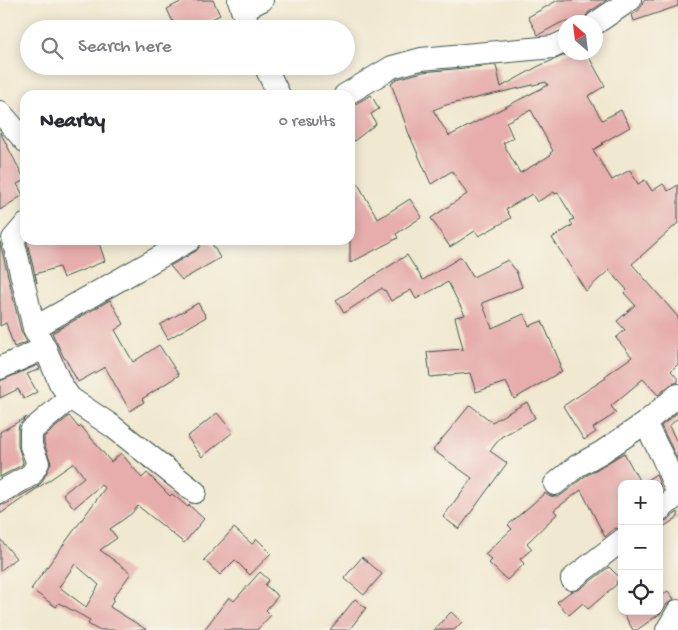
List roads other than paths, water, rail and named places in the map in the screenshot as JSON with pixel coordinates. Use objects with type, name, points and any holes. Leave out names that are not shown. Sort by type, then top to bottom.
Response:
[{"type":"street","points":[[603,18],[630,0]]},
{"type":"street","points":[[353,90],[392,67],[421,60],[553,47],[558,45]]},
{"type":"street","points":[[270,75],[277,90]]},
{"type":"street","points":[[0,112],[20,135]]},
{"type":"street","points":[[20,231],[13,239],[34,328],[60,383],[70,398],[112,426],[195,492]]},
{"type":"street","points":[[34,328],[181,245]]},
{"type":"street","points":[[0,368],[45,348]]},
{"type":"street","points":[[555,484],[577,466],[602,452],[645,423],[678,395]]},
{"type":"street","points":[[0,492],[31,475],[38,464],[32,446],[31,431],[70,398]]},
{"type":"street","points":[[645,423],[664,458],[678,495],[663,507]]},
{"type":"street","points":[[572,579],[618,543]]},
{"type":"street","points":[[668,630],[678,611]]}]
